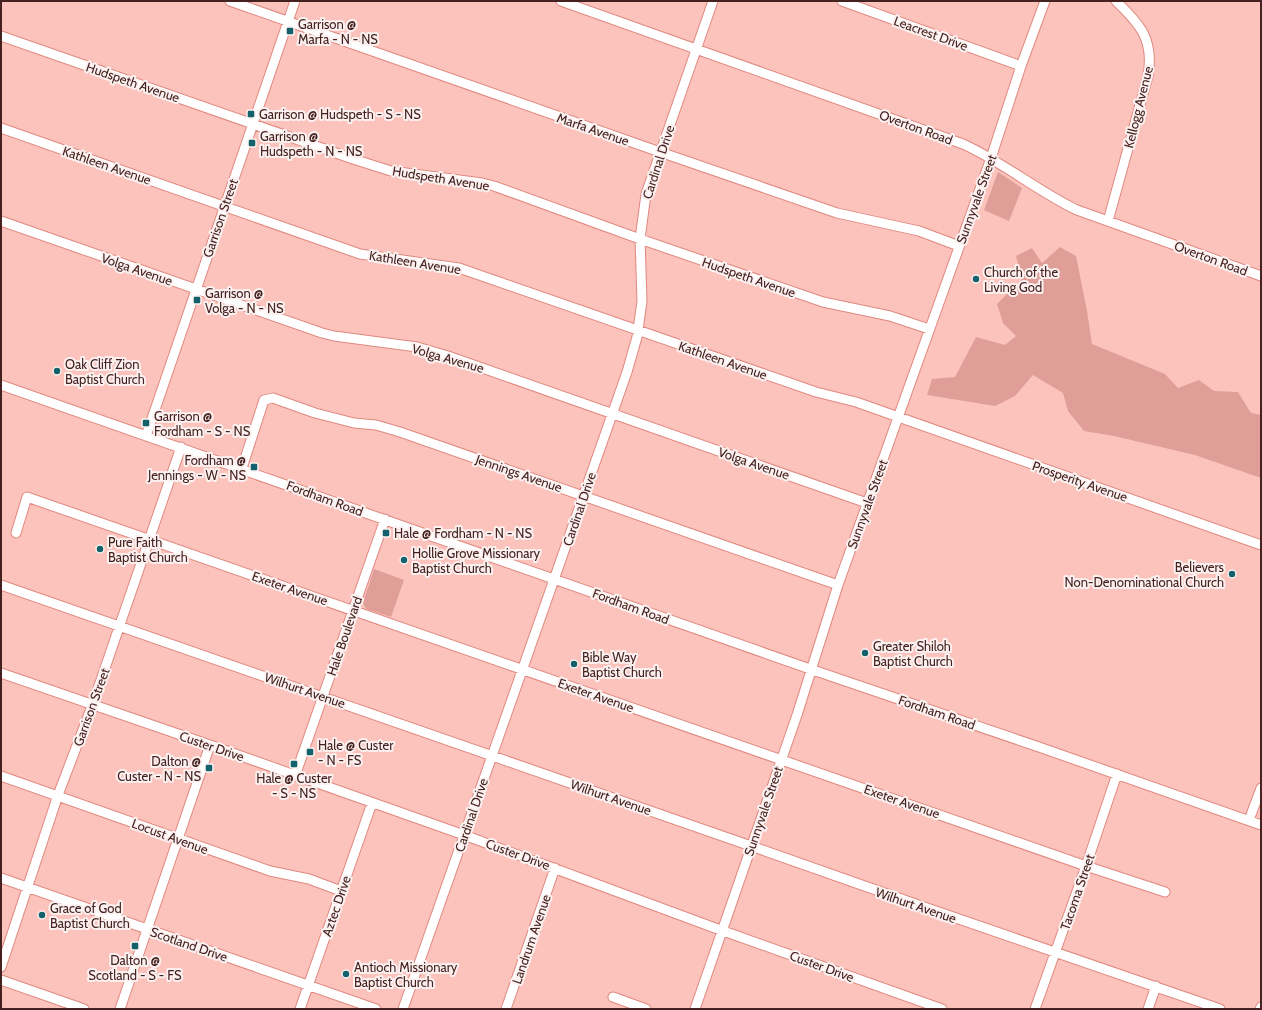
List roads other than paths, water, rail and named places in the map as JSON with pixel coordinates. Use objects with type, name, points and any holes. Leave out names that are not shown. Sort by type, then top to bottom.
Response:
[{"type":"street","name":"Marfa Avenue","points":[[230,1],[837,213],[919,230],[959,246]]},
{"type":"street","name":"Garrison Street","points":[[146,436],[195,289],[295,1]]},
{"type":"street","name":"Overton Road","points":[[561,1],[963,144],[991,158],[1061,202],[1077,210],[1261,276]]},
{"type":"street","name":"Cardinal Drive","points":[[403,1009],[627,372],[638,330],[642,301],[643,286],[640,239],[646,194],[713,1]]},
{"type":"street","name":"Leacrest Drive","points":[[842,1],[1021,66]]},
{"type":"street","name":"Sunnyvale Street","points":[[695,1009],[721,930],[797,715],[810,669],[838,585],[991,158],[1021,66],[1045,1]]},
{"type":"street","name":"Kellogg Avenue","points":[[1108,221],[1150,64],[1150,53],[1142,28],[1133,16],[1116,1]]},
{"type":"street","name":"Hudspeth Avenue","points":[[1,36],[391,171],[482,183],[494,186],[640,239],[823,302],[890,316],[929,329]]},
{"type":"street","name":"Kathleen Avenue","points":[[1,128],[360,254],[459,268],[816,392],[856,402],[898,417]]},
{"type":"street","name":"Volga Avenue","points":[[1,221],[328,334],[416,347],[432,351],[867,503]]},
{"type":"street","name":"Fordham Road","points":[[1,384],[810,669],[1261,825]]},
{"type":"street","name":"Jennings Avenue","points":[[242,468],[264,400],[273,398],[315,413],[354,423],[376,425],[400,432],[584,495],[838,585]]},
{"type":"street","name":"Prosperity Avenue","points":[[898,417],[1261,545]]},
{"type":"street","name":"Garrison Street","points":[[1,967],[58,795],[92,706],[181,448]]},
{"type":"street","name":"Exeter Avenue","points":[[16,533],[27,497],[1086,866],[1165,892]]},
{"type":"street","name":"Hale Boulevard","points":[[295,776],[385,519]]},
{"type":"street","name":"Wilhurt Avenue","points":[[1,585],[1055,953],[1156,986],[1220,1009]]},
{"type":"street","name":"Custer Drive","points":[[1,673],[464,835],[721,930],[942,1009]]},
{"type":"street","points":[[120,1009],[210,745]]},
{"type":"street","name":"Tacoma Street","points":[[1035,1009],[1117,774]]},
{"type":"street","name":"Locust Avenue","points":[[1,776],[270,871],[309,879],[341,891]]},
{"type":"street","points":[[1249,820],[1261,788]]},
{"type":"street","name":"Aztec Drive","points":[[300,1009],[372,803]]},
{"type":"street","name":"Landrum Avenue","points":[[506,1009],[555,868]]},
{"type":"street","name":"Scotland Drive","points":[[1,878],[376,1009]]},
{"type":"street","points":[[1,980],[84,1009]]},
{"type":"street","points":[[1148,1009],[1156,986]]},
{"type":"street","points":[[613,997],[646,1009]]},
{"type":"place","name":"Garrison @ Marfa - N - NS","points":[[290,31]]},
{"type":"place","name":"Garrison @ Hudspeth - S - NS","points":[[251,114]]},
{"type":"place","name":"Garrison @ Hudspeth - N - NS","points":[[252,143]]},
{"type":"place","name":"Church of the Living God","points":[[976,279]]},
{"type":"place","name":"Garrison @ Volga - N - NS","points":[[197,300]]},
{"type":"place","name":"Oak Cliff Zion Baptist Church","points":[[57,371]]},
{"type":"place","name":"Garrison @ Fordham - S - NS","points":[[146,423]]},
{"type":"place","name":"Fordham @ Jennings - W - NS","points":[[254,467]]},
{"type":"place","name":"Hale @ Fordham - N - NS","points":[[386,533]]},
{"type":"place","name":"Pure Faith Baptist Church","points":[[100,549]]},
{"type":"place","name":"Hollie Grove Missionary Baptist Church","points":[[404,560]]},
{"type":"place","name":"Believers Non-Denominational Church","points":[[1232,574]]},
{"type":"place","name":"Greater Shiloh Baptist Church","points":[[865,653]]},
{"type":"place","name":"Bible Way Baptist Church","points":[[574,664]]},
{"type":"place","name":"Hale @ Custer - N - FS","points":[[310,752]]},
{"type":"place","name":"Hale @ Custer - S - NS","points":[[294,764]]},
{"type":"place","name":"Dalton @ Custer - N - NS","points":[[209,768]]},
{"type":"place","name":"Grace of God Baptist Church","points":[[42,915]]},
{"type":"place","name":"Dalton @ Scotland - S - FS","points":[[135,946]]},
{"type":"place","name":"Antioch Missionary Baptist Church","points":[[346,974]]}]
